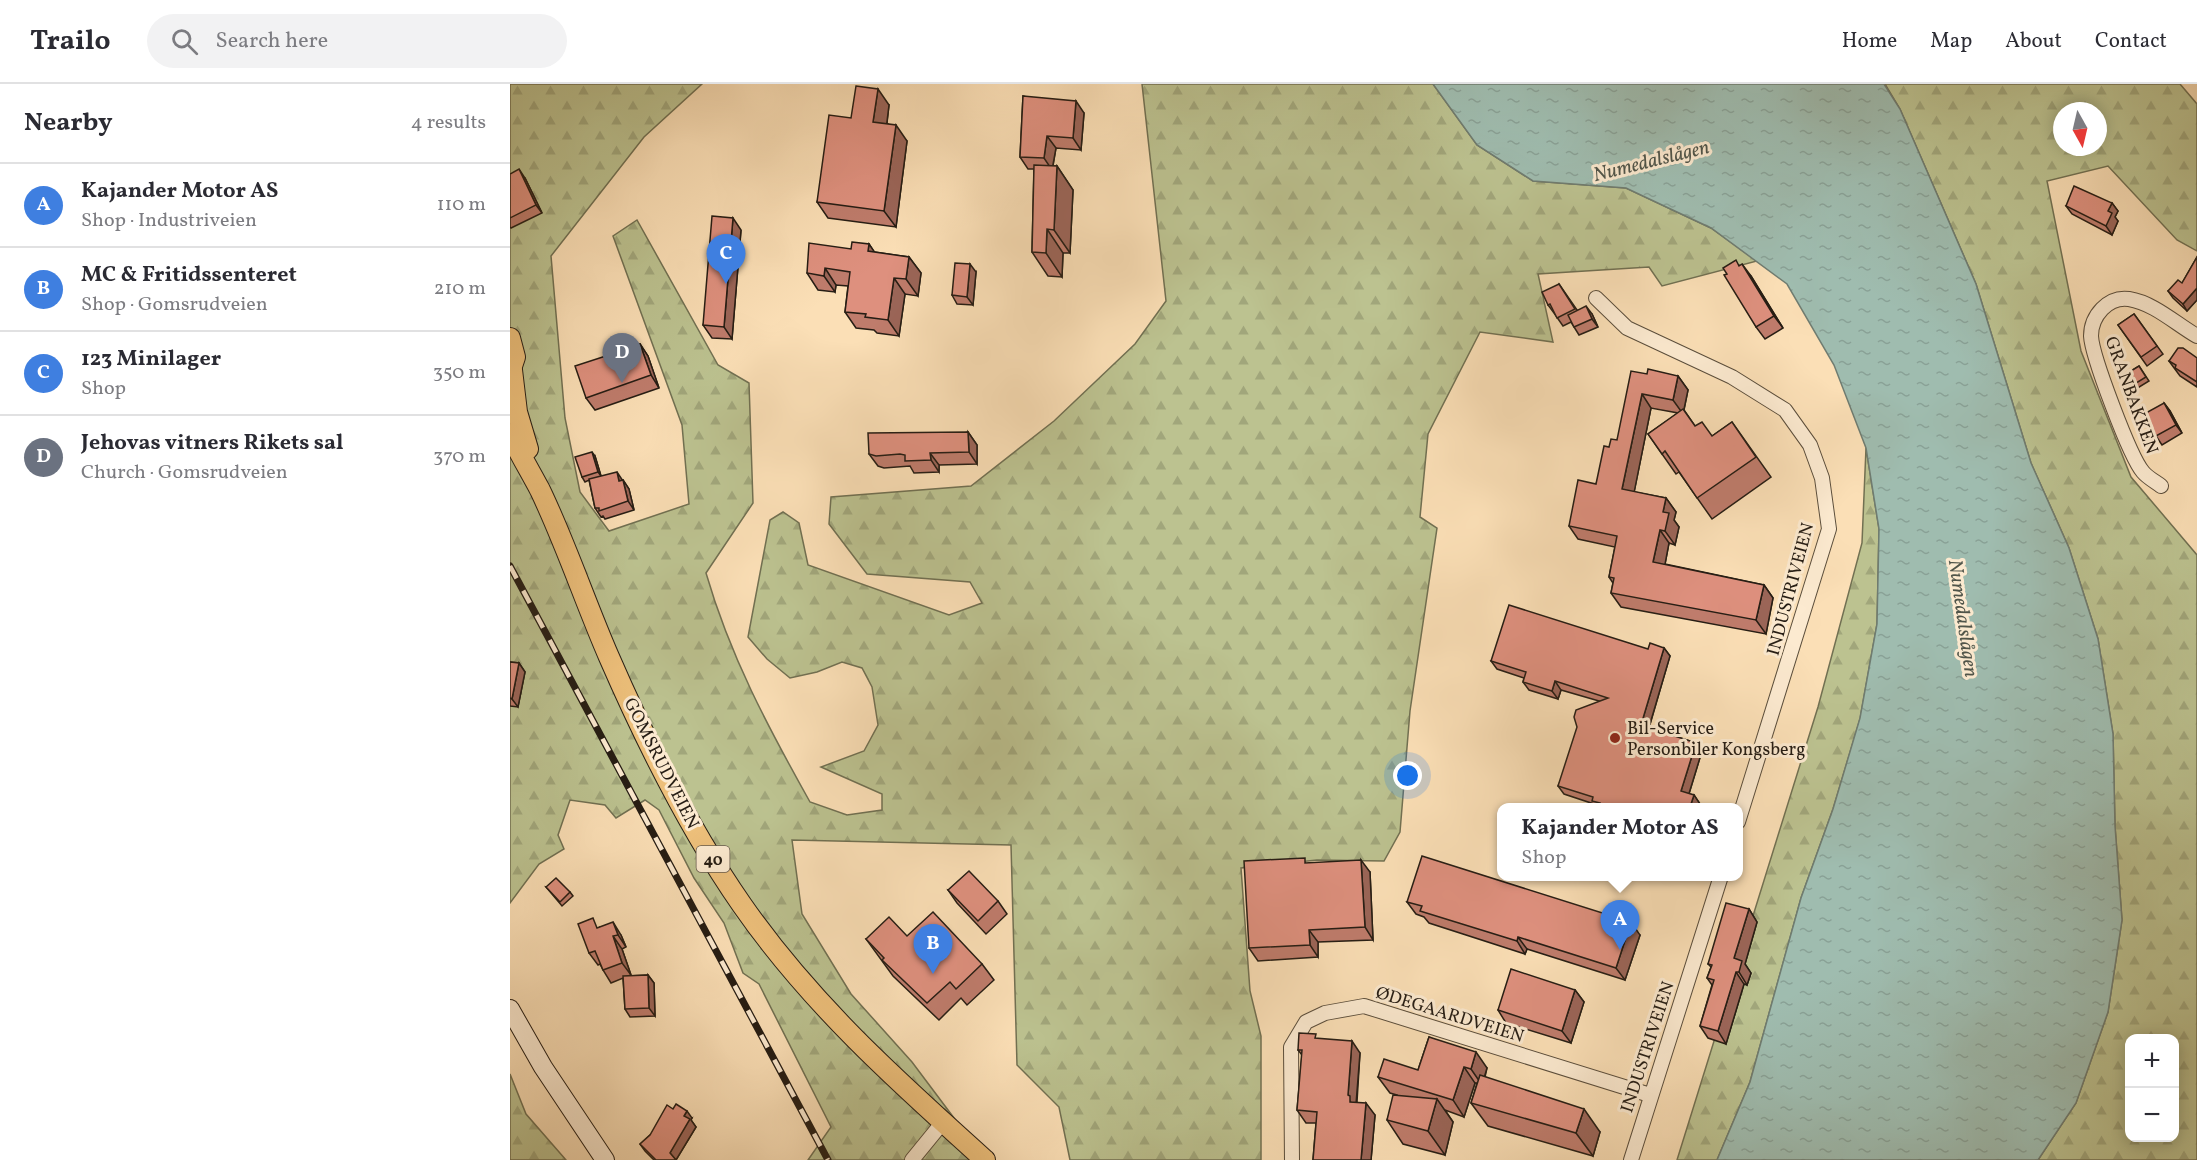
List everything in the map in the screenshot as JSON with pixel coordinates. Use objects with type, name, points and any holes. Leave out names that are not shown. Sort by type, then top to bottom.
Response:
[{"type":"main road","name":"40","points":[[510,338],[515,357],[511,371]]},
{"type":"main road","name":"GOMSRUDVEIEN","points":[[511,371],[517,412],[540,490]]},
{"type":"main road","name":"GOMSRUDVEIEN","points":[[510,434],[540,490],[610,658],[643,728],[689,818],[735,894],[776,951],[814,997],[872,1057],[985,1160]]},
{"type":"street","name":"INDUSTRIVEIEN","points":[[1596,298],[1626,328],[1732,377],[1785,410],[1810,445],[1822,478],[1829,529],[1743,806]]},
{"type":"street","name":"GRANBAKKEN","points":[[2161,486],[2144,473],[2133,456],[2096,357],[2091,335],[2095,318],[2103,306],[2127,299],[2141,303],[2197,336]]},
{"type":"street","name":"INDUSTRIVEIEN","points":[[1631,1160],[1719,881]]},
{"type":"street","name":"ØDEGAARDVEIEN","points":[[1292,1160],[1291,1047],[1306,1022],[1324,1012],[1364,1006],[1650,1095]]},
{"type":"street","points":[[510,1009],[543,1067],[605,1160]]},
{"type":"street","points":[[912,1160],[943,1122]]},
{"type":"green space","points":[[510,84],[702,84],[644,137],[551,256],[565,418],[580,492],[609,531],[689,504],[682,425],[613,236],[637,220],[718,365],[749,383],[753,503],[706,573],[726,633],[751,690],[810,802],[847,815],[882,810],[882,794],[821,767],[864,751],[878,725],[872,687],[862,668],[842,662],[817,672],[790,678],[767,659],[748,637],[770,520],[783,512],[799,523],[808,565],[949,615],[982,603],[970,582],[867,574],[829,524],[831,497],[971,486],[1054,421],[1135,344],[1166,301],[1142,84],[1433,84],[1477,145],[1533,181],[1626,188],[1711,228],[1757,261],[1662,286],[1649,267],[1538,274],[1553,342],[1480,332],[1428,434],[1420,517],[1437,528],[1410,711],[1400,832],[1384,861],[1317,860],[1241,868],[1250,991],[1261,1036],[1261,1160],[1070,1160],[1059,1107],[1017,1065],[1011,845],[792,840],[802,914],[851,994],[912,1062],[969,1138],[979,1160],[808,1160],[831,1127],[759,984],[743,973],[724,923],[694,878],[659,810],[645,800],[616,818],[605,805],[570,800],[558,835],[564,849],[539,864],[510,903]]},
{"type":"green space","points":[[1885,84],[2180,84],[2197,104],[2197,251],[2177,240],[2108,166],[2047,181],[2081,351],[2131,477],[2197,555],[2197,1160],[2038,1160],[2076,1103],[2108,1012],[2122,920],[2115,826],[2113,734],[2098,639],[2069,548],[2031,463],[1976,284],[1900,109]]},
{"type":"green space","points":[[1866,448],[1879,529],[1877,624],[1860,719],[1833,809],[1801,898],[1750,1082],[1717,1160],[1677,1160],[1818,707],[1862,543]]},
{"type":"green space","points":[[510,1074],[526,1114],[566,1160],[510,1160]]},
{"type":"water","name":"Numedalslågen","points":[[1433,84],[1884,84],[1900,109],[1976,284],[2031,463],[2069,548],[2098,639],[2113,734],[2115,826],[2122,920],[2108,1012],[2076,1103],[2038,1160],[1717,1160],[1750,1082],[1801,898],[1833,809],[1860,718],[1877,624],[1879,529],[1866,448],[1834,365],[1787,284],[1711,228],[1626,188],[1533,181],[1477,145]]},
{"type":"building","points":[[856,86],[878,89],[873,122],[896,125],[884,211],[817,202],[829,115],[851,118]]},
{"type":"building","points":[[1023,96],[1076,101],[1073,138],[1047,136],[1044,158],[1020,157]]},
{"type":"building","points":[[1034,165],[1057,166],[1054,230],[1047,229],[1046,253],[1032,252]]},
{"type":"building","points":[[519,169],[536,205],[510,218],[510,174]]},
{"type":"building","points":[[2074,186],[2112,203],[2108,211],[2112,213],[2106,226],[2066,206]]},
{"type":"building","points":[[712,216],[733,218],[724,327],[703,325]]},
{"type":"building","points":[[852,242],[869,244],[868,251],[909,257],[906,279],[894,278],[888,320],[865,317],[866,314],[845,312],[850,272],[825,268],[824,276],[807,273],[809,243],[851,249]]},
{"type":"building","points":[[2197,257],[2197,288],[2183,304],[2168,291],[2178,280],[2182,283]]},
{"type":"building","points":[[1736,260],[1739,266],[1742,264],[1774,316],[1756,327],[1724,275],[1727,274],[1723,268]]},
{"type":"building","points":[[955,263],[970,264],[967,297],[952,295]]},
{"type":"building","points":[[1559,284],[1575,309],[1557,318],[1542,292]]},
{"type":"building","points":[[1586,306],[1592,319],[1574,327],[1568,315]]},
{"type":"building","points":[[2134,314],[2157,346],[2141,357],[2118,325]]},
{"type":"building","points":[[624,338],[627,348],[640,344],[651,375],[586,398],[575,366],[612,354],[609,343]]},
{"type":"building","points":[[2178,348],[2183,348],[2197,358],[2197,382],[2175,368],[2176,365],[2169,361]]},
{"type":"building","points":[[2139,366],[2146,377],[2133,385],[2126,374]]},
{"type":"building","points":[[1648,369],[1678,376],[1673,400],[1642,394],[1622,489],[1666,498],[1663,512],[1669,513],[1665,531],[1660,530],[1653,562],[1764,585],[1756,620],[1611,593],[1614,578],[1609,577],[1617,536],[1569,526],[1578,480],[1596,484],[1604,446],[1609,447],[1611,439],[1617,440],[1631,371],[1647,374]]},
{"type":"building","points":[[2164,403],[2176,425],[2156,436],[2144,414]]},
{"type":"building","points":[[1683,409],[1695,426],[1702,422],[1712,436],[1732,422],[1756,457],[1697,498],[1665,451],[1662,454],[1648,434]]},
{"type":"building","points":[[968,432],[969,452],[930,453],[931,460],[905,461],[905,455],[900,454],[876,456],[869,454],[868,433]]},
{"type":"building","points":[[592,452],[598,472],[582,477],[575,457]]},
{"type":"building","points":[[617,472],[619,481],[623,480],[628,501],[599,511],[599,508],[595,508],[589,479]]},
{"type":"building","points":[[1509,605],[1648,649],[1650,643],[1664,648],[1641,725],[1696,743],[1681,791],[1694,795],[1691,803],[1600,803],[1592,801],[1593,797],[1558,786],[1577,727],[1574,717],[1576,710],[1608,698],[1555,681],[1552,691],[1523,682],[1526,672],[1491,661]]},
{"type":"building","points":[[510,662],[519,663],[512,699],[510,698]]},
{"type":"building","points":[[1422,856],[1631,922],[1616,968],[1518,937],[1517,941],[1420,911],[1422,906],[1407,902]]},
{"type":"building","points":[[1305,858],[1305,863],[1361,860],[1365,927],[1309,930],[1310,945],[1249,948],[1244,861]]},
{"type":"building","points":[[969,871],[998,901],[978,921],[948,890]]},
{"type":"building","points":[[556,878],[570,892],[560,902],[546,887]]},
{"type":"building","points":[[1726,903],[1749,909],[1734,958],[1742,961],[1739,972],[1736,972],[1718,1031],[1700,1026],[1714,980],[1707,978],[1712,965],[1708,964]]},
{"type":"building","points":[[933,912],[982,964],[956,989],[950,982],[927,1003],[882,960],[884,958],[866,939],[889,917],[907,936]]},
{"type":"building","points":[[593,918],[597,928],[613,922],[618,935],[613,936],[622,963],[603,970],[595,951],[589,953],[578,924]]},
{"type":"building","points":[[1511,969],[1575,990],[1562,1031],[1498,1010]]},
{"type":"building","points":[[648,975],[649,1008],[625,1009],[623,976]]},
{"type":"building","points":[[1299,1033],[1316,1034],[1315,1038],[1352,1041],[1348,1095],[1350,1102],[1366,1103],[1361,1160],[1313,1160],[1317,1112],[1297,1110],[1302,1050],[1298,1050]]},
{"type":"building","points":[[1429,1037],[1476,1052],[1471,1069],[1464,1067],[1453,1100],[1378,1077],[1384,1059],[1418,1070]]},
{"type":"building","points":[[1480,1075],[1584,1109],[1576,1133],[1471,1103]]},
{"type":"building","points":[[1393,1095],[1437,1099],[1428,1131],[1387,1120]]},
{"type":"building","points":[[676,1104],[687,1111],[684,1116],[690,1119],[670,1153],[676,1160],[656,1160],[640,1144],[650,1135],[667,1105],[673,1109]]},
{"type":"railway","points":[[510,566],[828,1160]]},
{"type":"place","name":"123 Minilager","points":[[726,284]]},
{"type":"place","name":"Jehovas vitners Rikets sal","points":[[622,383]]},
{"type":"place","name":"Bil-Service Personbiler Kongsberg","points":[[1615,738]]},
{"type":"place","name":"Kajander Motor AS","points":[[1620,950]]},
{"type":"place","name":"MC & Fritidssenteret","points":[[933,974]]}]
